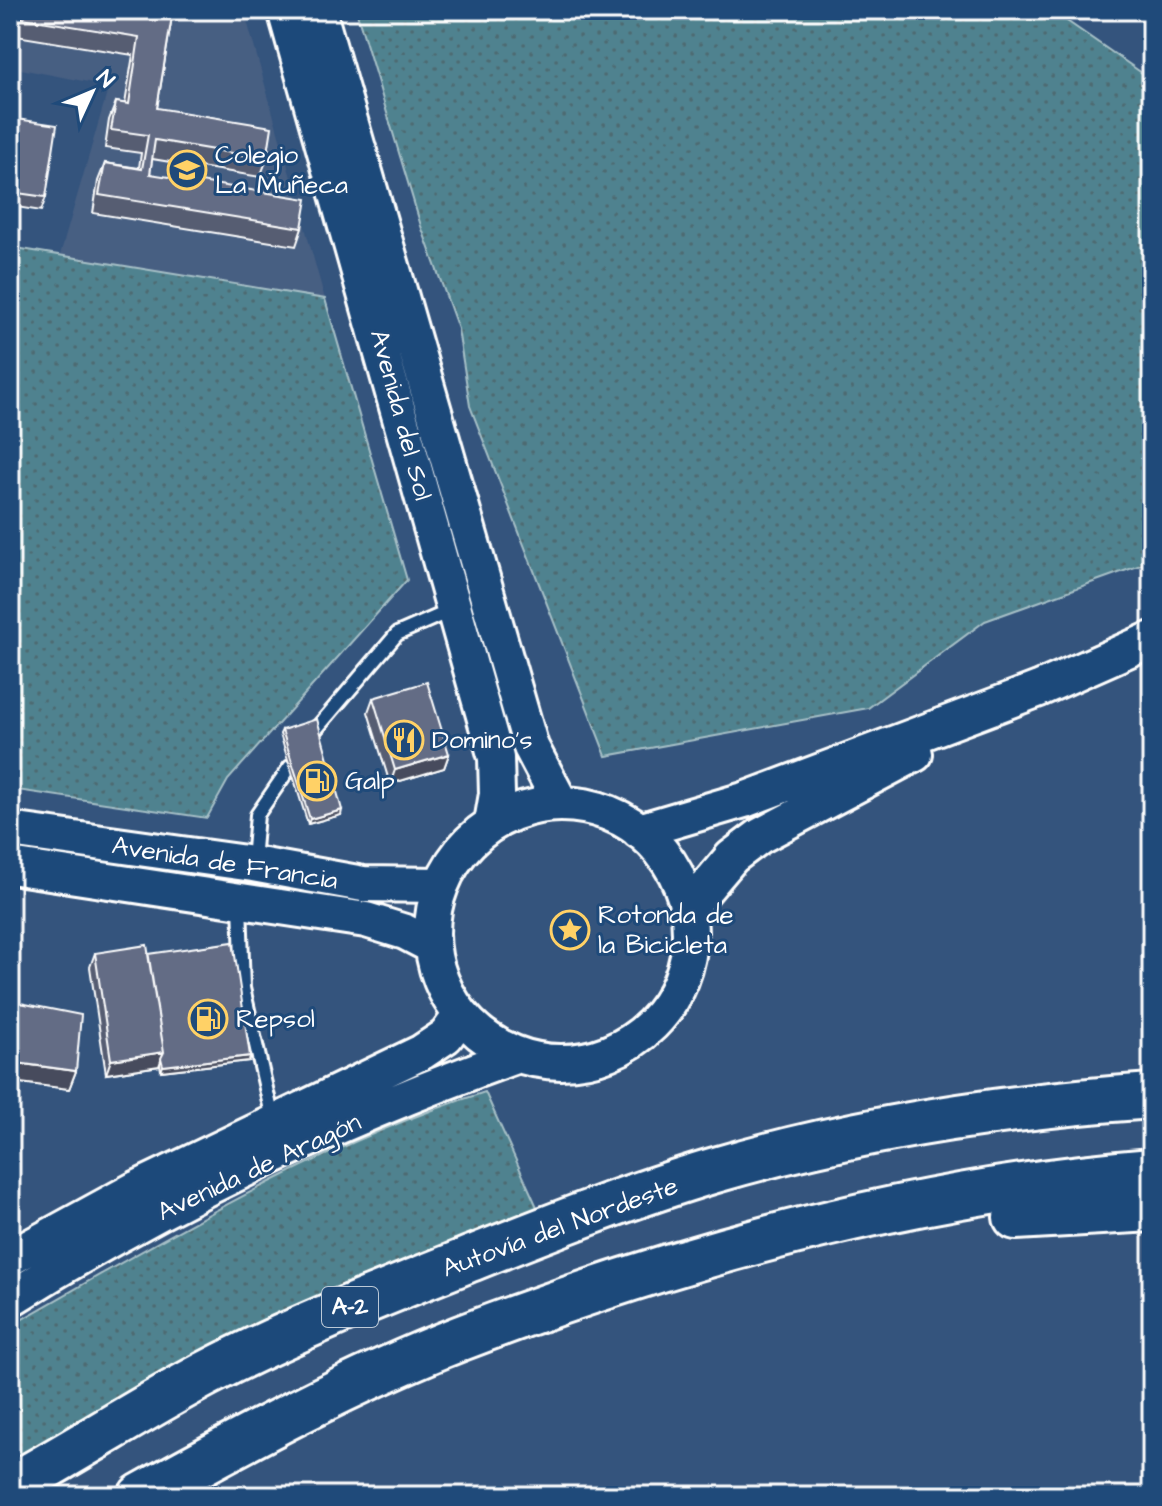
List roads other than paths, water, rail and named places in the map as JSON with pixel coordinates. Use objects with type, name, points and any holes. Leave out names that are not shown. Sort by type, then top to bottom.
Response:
[{"type":"highway","name":"Autovía del Nordeste","points":[[10,1487],[205,1375],[309,1323],[547,1229],[710,1171],[823,1141],[927,1122],[1075,1101],[1152,1096]]},
{"type":"highway","points":[[141,1496],[239,1442],[459,1339],[704,1258],[929,1203],[1152,1171]]},
{"type":"highway","points":[[704,1258],[882,1238],[1009,1217],[1152,1209]]},
{"type":"street","name":"Avenida del Sol","points":[[285,10],[496,758],[497,794],[492,823]]},
{"type":"street","name":"Avenida del Sol","points":[[318,10],[531,747],[561,804]]},
{"type":"street","points":[[639,831],[744,800],[1039,689],[1152,639]]},
{"type":"street","points":[[688,909],[732,857],[760,836],[1039,689]]},
{"type":"street","points":[[561,804],[588,807],[615,816],[639,831],[673,869],[688,909],[689,954],[674,997],[645,1032],[606,1055],[562,1063],[518,1055],[487,1039],[461,1015],[442,983],[432,946],[433,915],[441,885],[453,861],[492,823],[525,809],[561,804]]},
{"type":"street","name":"Avenida de Francia","points":[[10,830],[253,864],[363,884],[441,885]]},
{"type":"street","name":"Avenida de Francia","points":[[10,866],[366,920],[405,932],[432,946]]},
{"type":"street","name":"Avenida de Aragón","points":[[10,1258],[138,1188],[422,1052],[446,1036],[461,1015]]},
{"type":"street","name":"Avenida de Aragón","points":[[10,1299],[152,1217],[311,1141],[518,1055]]},
{"type":"lane","points":[[316,729],[397,634],[454,609]]},
{"type":"lane","points":[[253,864],[257,815],[290,767]]},
{"type":"lane","points":[[240,901],[243,988],[273,1122]]},
{"type":"place","name":"Colegio La Muñeca","points":[[187,170]]},
{"type":"place","name":"Domino's","points":[[404,740]]},
{"type":"place","name":"Galp","points":[[317,781]]},
{"type":"place","name":"Rotonda de la Bicicleta","points":[[570,930]]},
{"type":"place","name":"Repsol","points":[[208,1019]]}]
